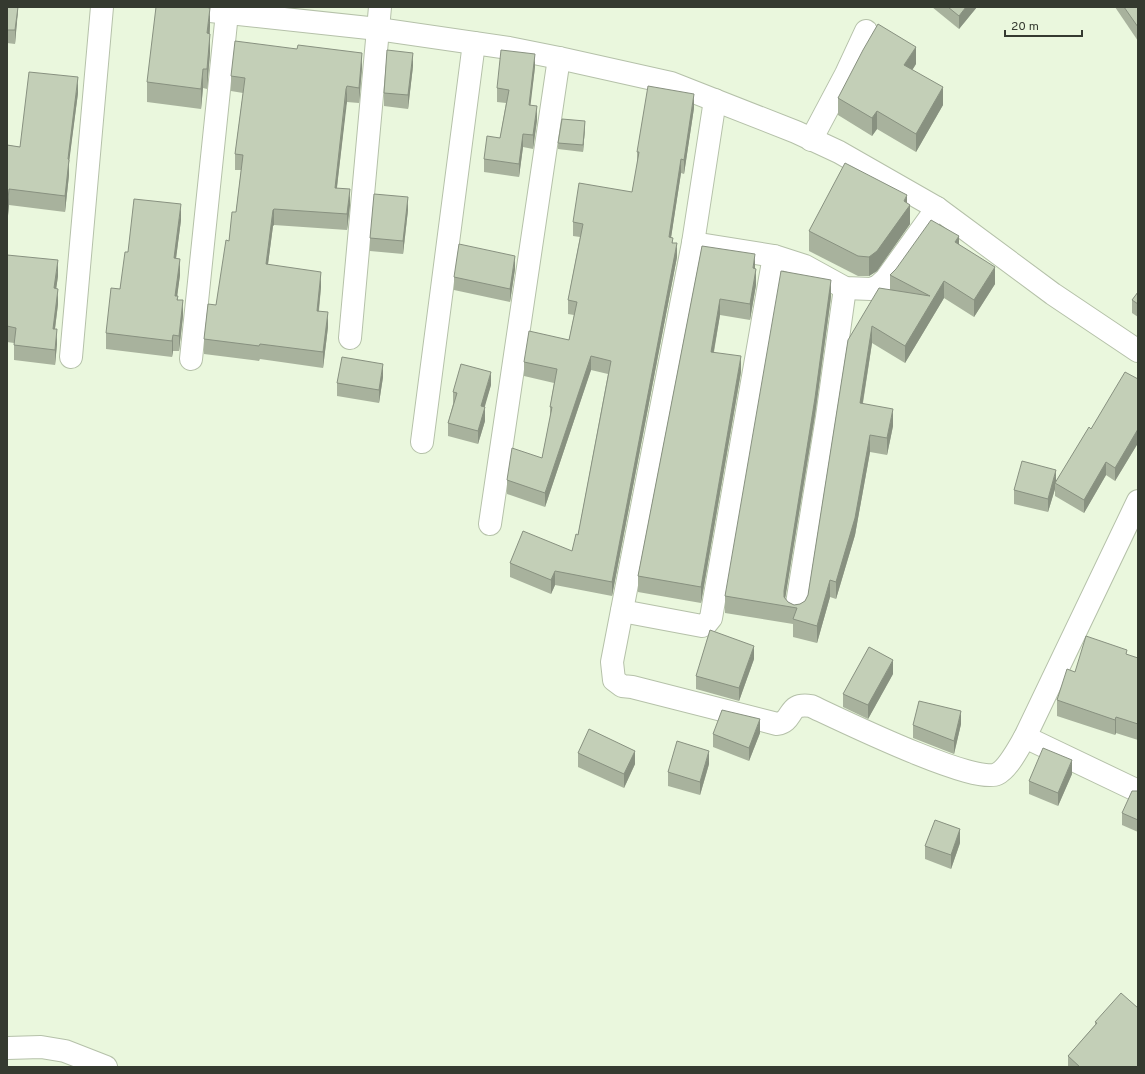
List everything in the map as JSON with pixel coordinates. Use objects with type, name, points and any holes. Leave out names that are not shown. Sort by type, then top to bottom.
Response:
[{"type":"street","points":[[71,357],[102,7]]},
{"type":"street","points":[[173,7],[378,29],[509,48],[671,83],[796,132],[839,152],[937,208],[1053,294],[1138,351]]},
{"type":"street","points":[[350,338],[380,7]]},
{"type":"street","points":[[191,359],[227,14]]},
{"type":"street","points":[[811,140],[846,74],[866,30]]},
{"type":"street","points":[[422,442],[474,43]]},
{"type":"street","points":[[490,524],[559,58]]},
{"type":"street","points":[[714,100],[693,243],[612,662],[614,680],[622,686],[777,724],[786,721],[797,706],[811,706],[927,758],[977,773],[989,775],[997,774],[1004,768],[1025,738],[1138,501]]},
{"type":"street","points":[[693,243],[774,256],[805,266],[845,288],[871,289],[886,279],[937,208]]},
{"type":"street","points":[[622,611],[702,626],[711,618],[774,256]]},
{"type":"street","points":[[796,610],[827,417],[845,288]]},
{"type":"street","points":[[1025,738],[1138,790]]},
{"type":"street","points":[[7,1048],[41,1047],[65,1050],[106,1067]]},
{"type":"building","points":[[7,7],[18,7],[15,30],[7,30]]},
{"type":"building","points":[[156,7],[210,8],[207,33],[210,34],[207,69],[203,69],[201,89],[147,82]]},
{"type":"building","points":[[948,7],[966,7],[959,16]]},
{"type":"building","points":[[1124,7],[1138,7],[1138,27]]},
{"type":"building","points":[[878,24],[916,47],[904,65],[943,87],[916,134],[877,111],[872,118],[838,98]]},
{"type":"building","points":[[235,41],[297,49],[298,45],[362,53],[359,88],[347,86],[346,89],[335,188],[350,189],[347,214],[273,210],[266,264],[321,272],[317,311],[328,312],[323,352],[204,339],[208,304],[216,305],[226,240],[229,241],[232,212],[236,212],[243,155],[235,154],[245,78],[231,76]]},
{"type":"building","points":[[387,50],[413,53],[408,95],[384,93]]},
{"type":"building","points":[[501,50],[535,54],[529,105],[537,106],[533,135],[523,134],[519,164],[484,159],[487,136],[500,138],[509,90],[497,88]]},
{"type":"building","points":[[29,72],[78,77],[65,196],[9,189],[7,210],[7,145],[20,147]]},
{"type":"building","points":[[648,86],[694,94],[684,160],[681,159],[669,237],[673,238],[672,243],[677,243],[612,582],[555,571],[551,580],[510,563],[523,531],[572,551],[576,534],[578,535],[611,361],[591,356],[545,493],[507,480],[512,448],[542,458],[552,407],[550,407],[557,369],[524,362],[529,331],[569,340],[577,302],[568,300],[583,224],[573,222],[579,183],[632,192]]},
{"type":"building","points":[[562,119],[585,121],[583,145],[558,143]]},
{"type":"building","points":[[845,163],[907,195],[904,201],[910,205],[877,251],[869,257],[858,256],[809,231]]},
{"type":"building","points":[[374,194],[408,197],[403,241],[370,238]]},
{"type":"building","points":[[134,199],[181,204],[174,258],[180,259],[175,296],[178,296],[177,300],[183,300],[179,336],[173,335],[172,341],[106,333],[111,288],[120,289],[125,252],[128,252]]},
{"type":"building","points":[[931,220],[959,236],[955,242],[995,267],[974,300],[944,281],[905,346],[872,326],[860,403],[893,409],[887,438],[870,435],[855,518],[836,582],[830,580],[817,626],[793,619],[797,608],[725,596],[781,271],[831,280],[815,398],[784,591],[784,597],[788,602],[794,605],[805,601],[808,595],[848,340],[879,288],[930,296],[890,275],[896,269]]},
{"type":"building","points":[[459,244],[515,256],[510,289],[454,277]]},
{"type":"building","points":[[702,246],[755,254],[753,268],[756,269],[750,304],[720,299],[711,352],[741,356],[701,587],[638,576]]},
{"type":"building","points":[[7,255],[58,260],[54,288],[58,289],[53,329],[57,329],[55,350],[14,345],[16,328],[7,326]]},
{"type":"building","points":[[1138,292],[1138,304],[1132,300]]},
{"type":"building","points":[[342,357],[383,364],[379,390],[337,383]]},
{"type":"building","points":[[461,364],[491,372],[481,406],[485,407],[478,431],[448,423],[457,393],[453,392]]},
{"type":"building","points":[[1125,372],[1138,379],[1138,429],[1115,468],[1106,462],[1084,500],[1055,483],[1089,427],[1091,429]]},
{"type":"building","points":[[1022,461],[1056,470],[1048,499],[1014,490]]},
{"type":"building","points":[[710,630],[754,646],[739,688],[696,676]]},
{"type":"building","points":[[1086,636],[1127,650],[1126,654],[1138,658],[1138,724],[1116,717],[1115,720],[1057,700],[1067,669],[1075,672]]},
{"type":"building","points":[[869,647],[893,660],[868,705],[843,694]]},
{"type":"building","points":[[919,701],[961,711],[954,741],[913,725]]},
{"type":"building","points":[[722,710],[760,719],[749,748],[713,734]]},
{"type":"building","points":[[589,729],[635,751],[624,774],[578,753]]},
{"type":"building","points":[[677,741],[709,751],[700,782],[668,772]]},
{"type":"building","points":[[1043,748],[1072,760],[1058,793],[1029,781]]},
{"type":"building","points":[[1132,791],[1138,791],[1138,820],[1122,813]]},
{"type":"building","points":[[935,820],[960,829],[951,855],[925,846]]},
{"type":"building","points":[[1121,993],[1138,1008],[1138,1067],[1080,1067],[1068,1056],[1097,1023],[1095,1022]]}]
